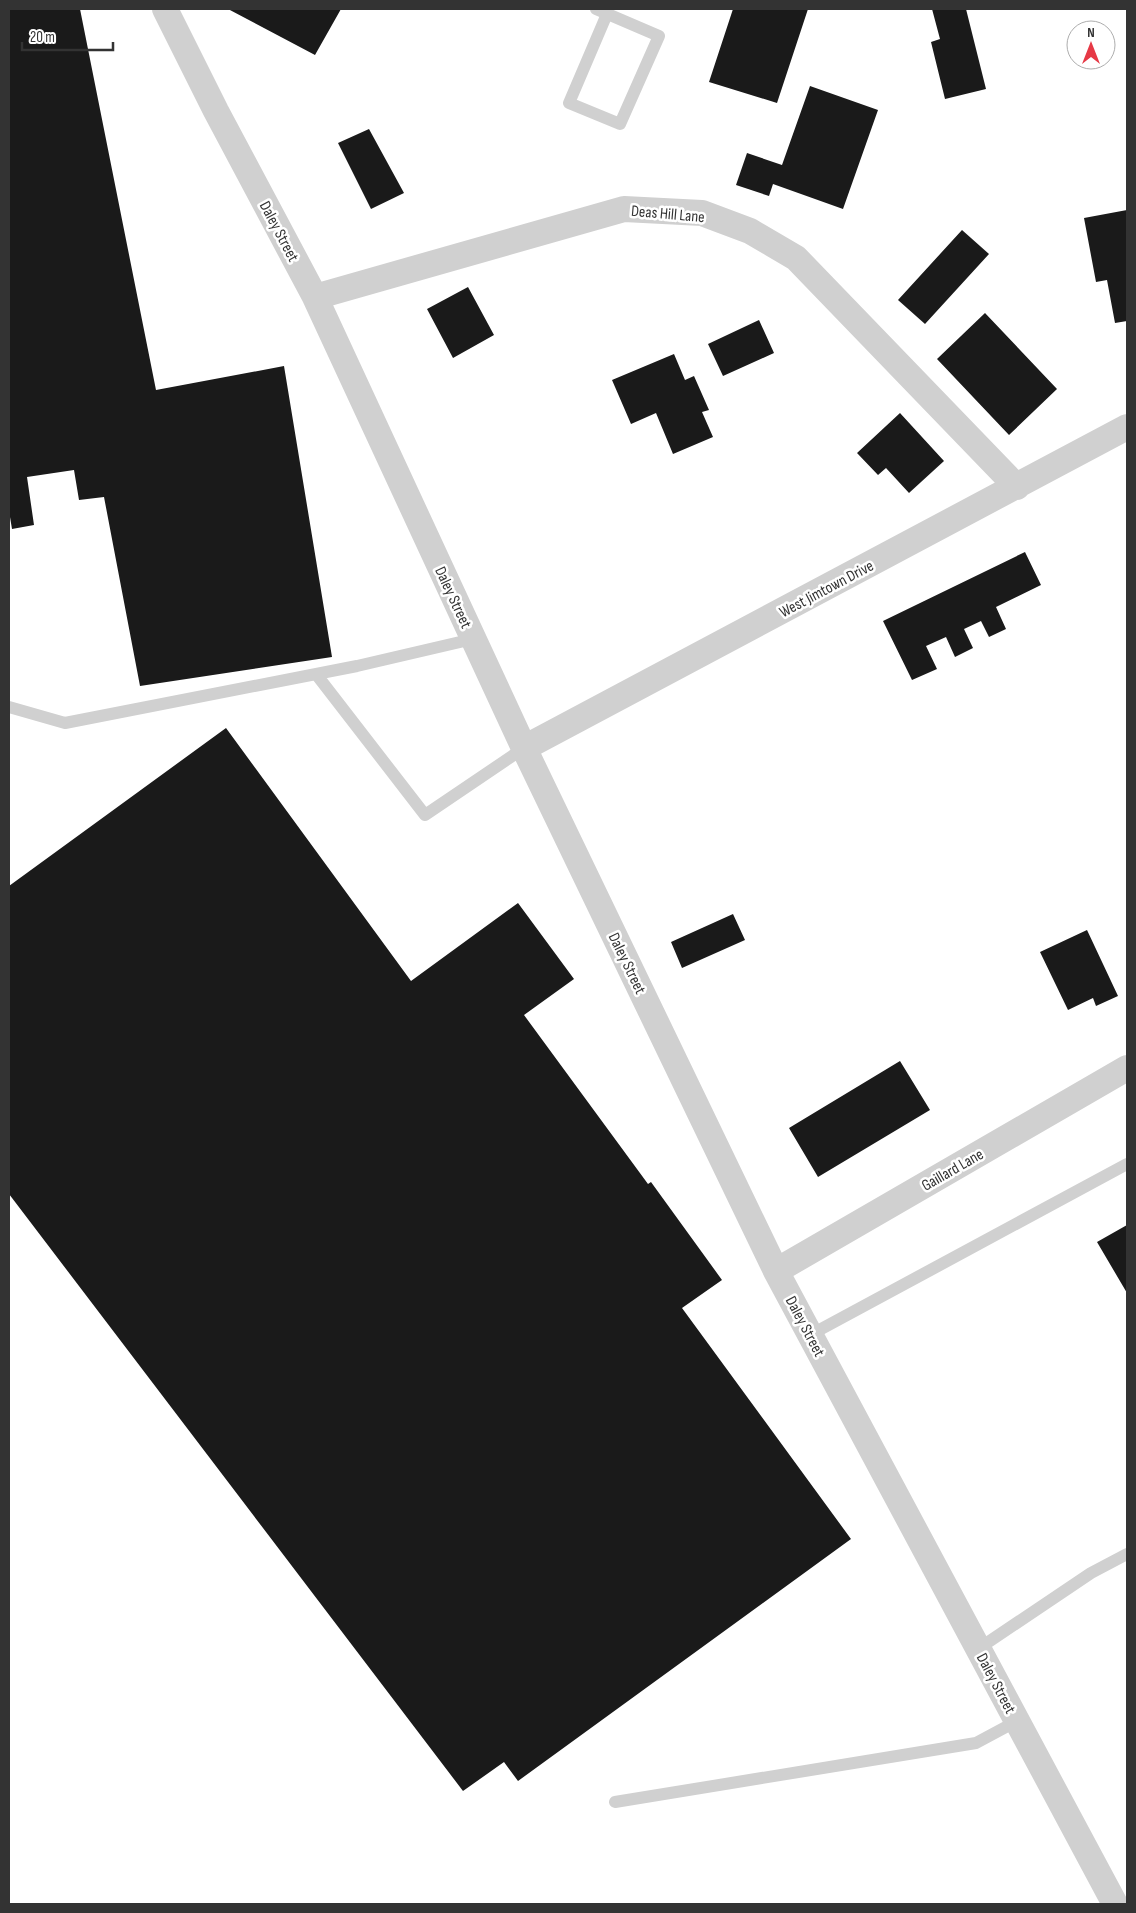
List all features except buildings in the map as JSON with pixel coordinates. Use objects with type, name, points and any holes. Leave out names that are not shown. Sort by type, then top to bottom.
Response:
[{"type":"street","name":"Daley Street","points":[[165,9],[216,111],[315,297],[524,748],[776,1270],[1115,1904]]},
{"type":"street","name":"Deas Hill Lane","points":[[315,297],[624,209],[702,213],[750,231],[796,258],[1016,487]]},
{"type":"street","name":"West Jimtown Drive","points":[[524,748],[1127,427]]},
{"type":"street","name":"Gaillard Lane","points":[[776,1270],[1127,1068]]},
{"type":"lane","points":[[602,11],[659,36],[620,124],[569,103],[602,11]]},
{"type":"lane","points":[[9,707],[65,723],[316,674],[473,639]]},
{"type":"lane","points":[[316,674],[425,815],[524,748]]},
{"type":"lane","points":[[810,1334],[1127,1164]]},
{"type":"lane","points":[[978,1649],[1091,1573],[1127,1554]]},
{"type":"lane","points":[[615,1802],[976,1743],[1016,1721]]}]
